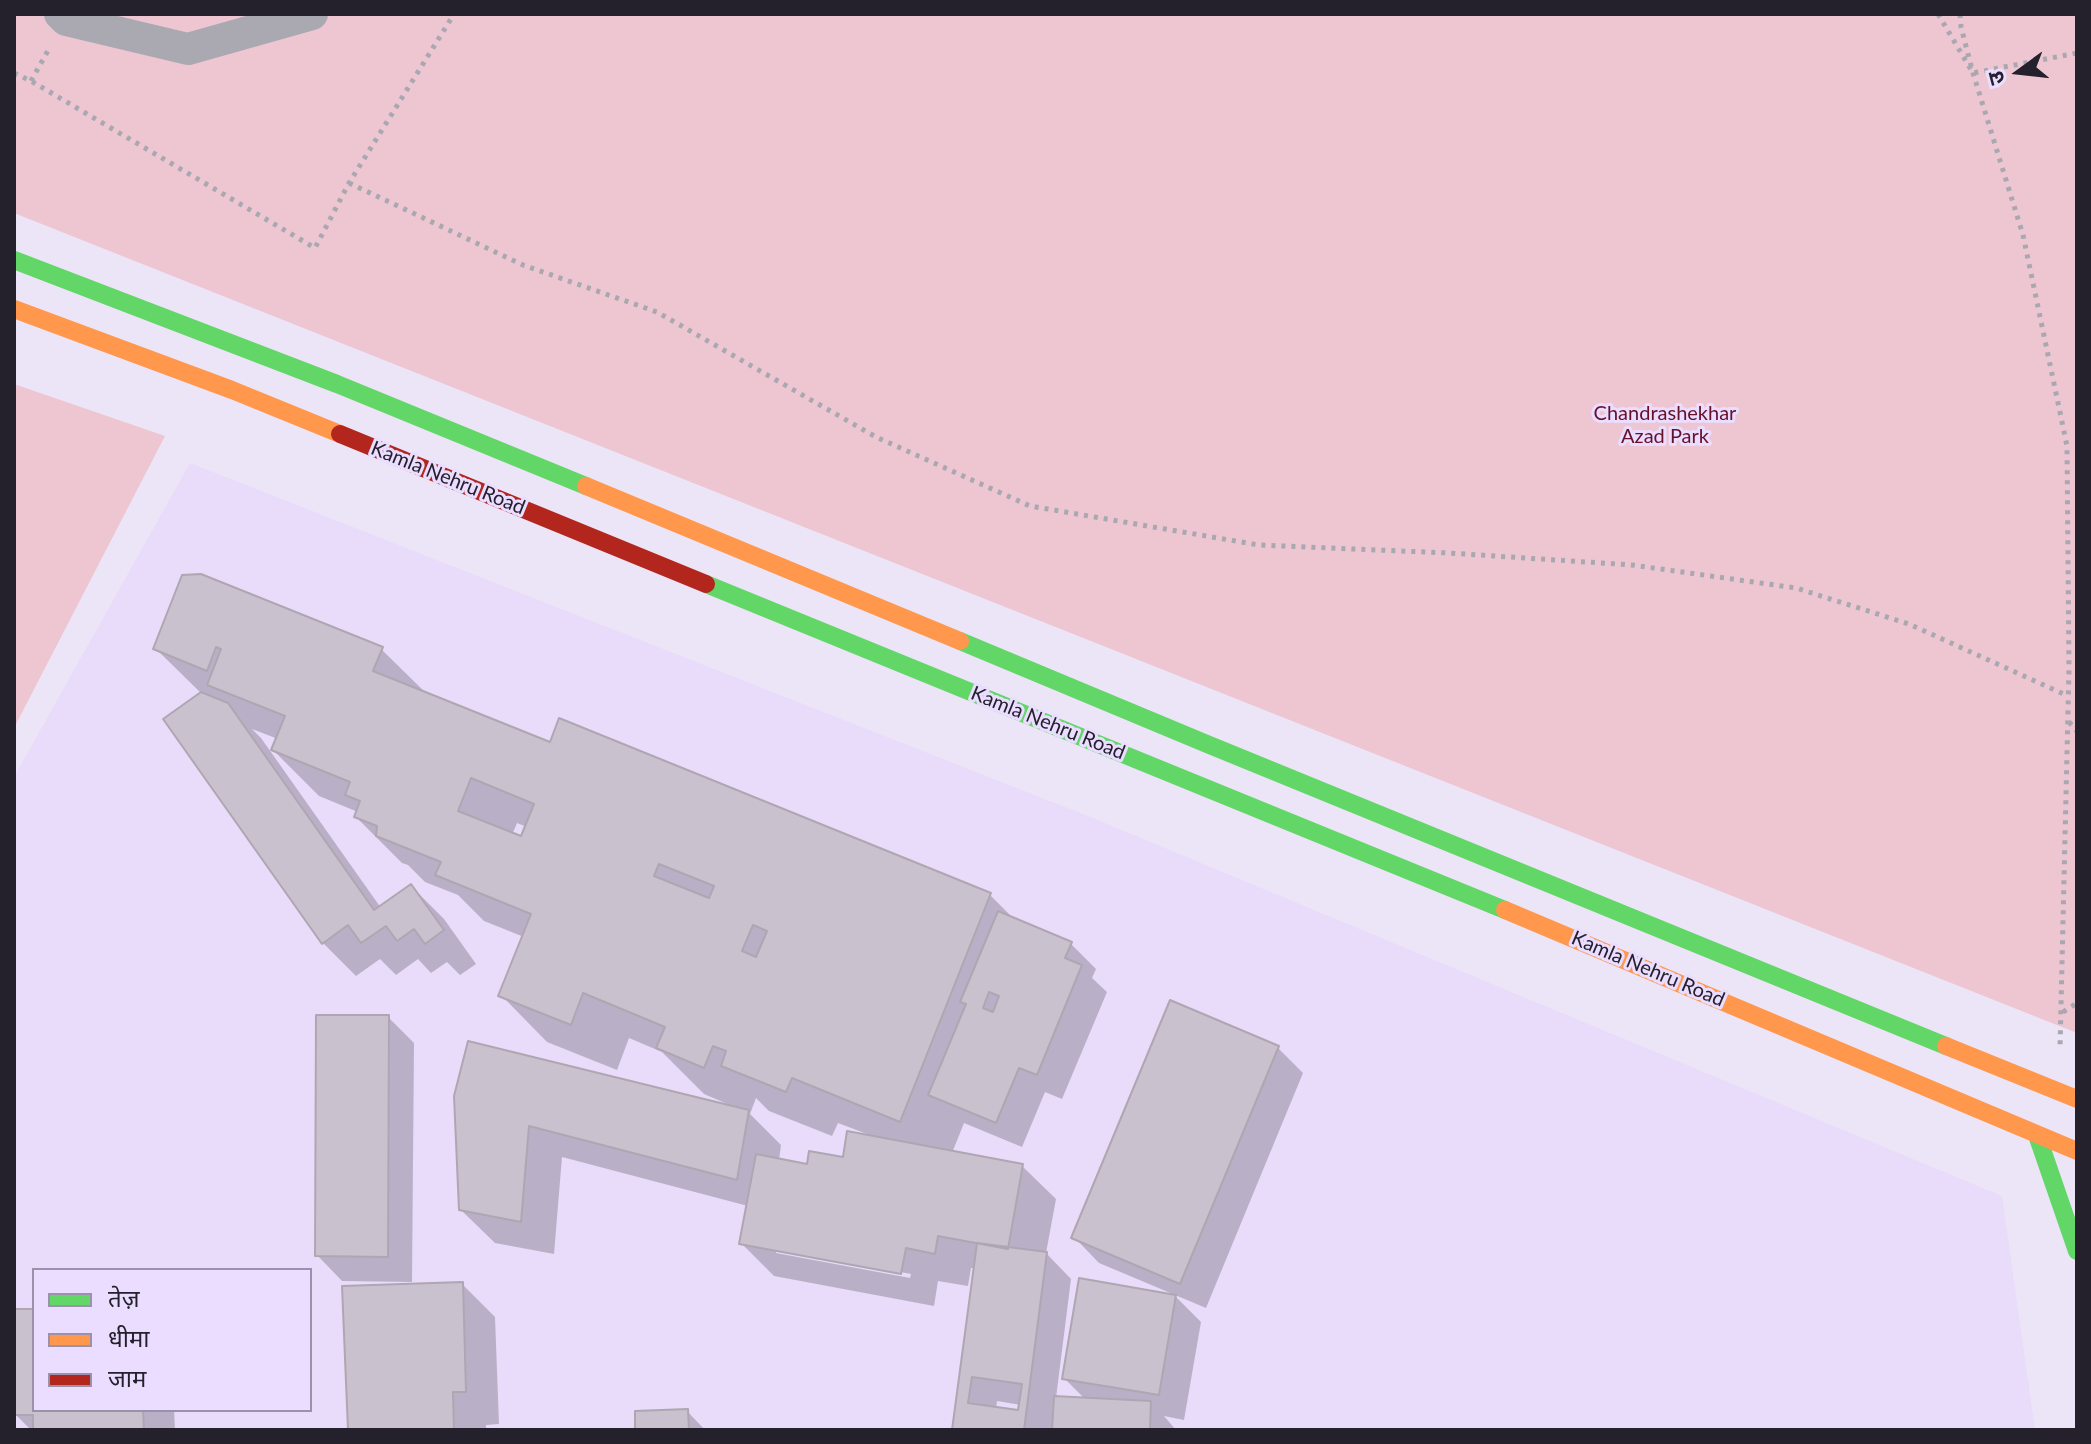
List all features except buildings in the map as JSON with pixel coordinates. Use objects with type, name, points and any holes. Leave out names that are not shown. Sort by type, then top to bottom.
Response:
[{"type":"main road","name":"Kamla Nehru Road","points":[[14,260],[337,384],[2069,1096]]},
{"type":"main road","name":"Kamla Nehru Road","points":[[14,309],[247,396],[1592,946],[2077,1151]]},
{"type":"main road","points":[[2037,1135],[2077,1251]]},
{"type":"street","points":[[60,14],[66,20],[188,49],[312,14]]},
{"type":"path","points":[[14,73],[315,248],[349,183],[454,14]]},
{"type":"path","points":[[1938,14],[1973,73]]},
{"type":"path","points":[[1960,14],[1973,73],[2023,235],[2067,446],[2068,721],[2060,1040],[2069,1096]]},
{"type":"path","points":[[1973,73],[2077,53]]},
{"type":"path","points":[[349,183],[523,265],[657,312],[876,437],[1030,506],[1259,545],[1632,565],[1796,588],[1909,624],[2068,696]]},
{"type":"path","points":[[2068,721],[2077,731]]},
{"type":"path","points":[[2062,1013],[2077,1003]]},
{"type":"shaded area","points":[[190,463],[1088,816],[2002,1196],[2035,1430],[14,1430],[14,777]]},
{"type":"green space","name":"Chandrashekhar Azad Park","points":[[14,14],[2077,14],[2077,1033],[14,213]]},
{"type":"green space","points":[[14,384],[165,436],[14,728]]},
{"type":"traffic: fast","points":[[14,260],[337,384],[586,486]]},
{"type":"traffic: fast","points":[[706,584],[1505,910]]},
{"type":"traffic: fast","points":[[960,641],[1946,1046]]},
{"type":"traffic: fast","points":[[2037,1135],[2077,1251]]},
{"type":"traffic: slow","points":[[14,309],[232,390],[340,434]]},
{"type":"traffic: slow","points":[[586,486],[960,641]]},
{"type":"traffic: slow","points":[[1505,910],[2077,1151]]},
{"type":"traffic: slow","points":[[1946,1046],[2077,1099]]},
{"type":"traffic: jam","points":[[340,434],[706,584]]}]
